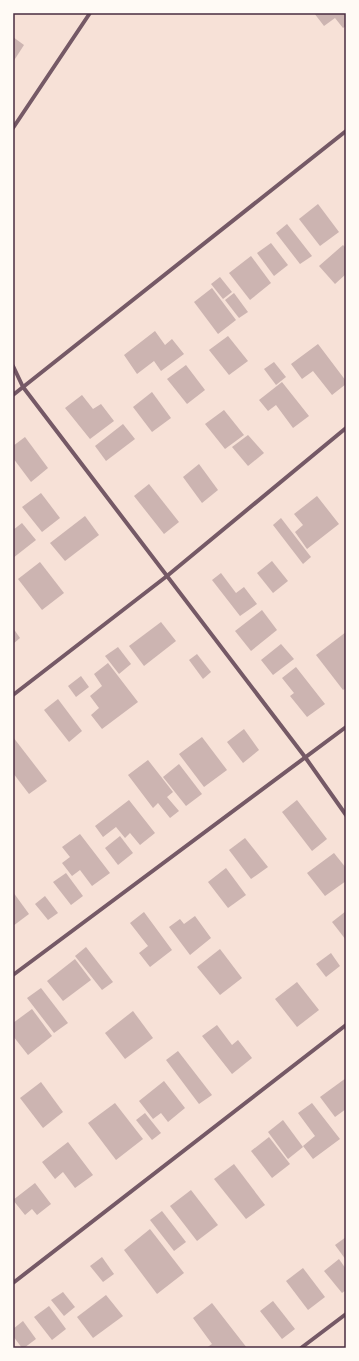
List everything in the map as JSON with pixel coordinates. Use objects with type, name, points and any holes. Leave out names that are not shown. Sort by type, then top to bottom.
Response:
[{"type":"street","points":[[13,128],[90,13]]},
{"type":"street","points":[[13,395],[346,131]]},
{"type":"street","points":[[13,366],[23,387],[305,757],[346,815]]},
{"type":"street","points":[[13,695],[167,576],[346,428]]},
{"type":"street","points":[[13,975],[346,727]]},
{"type":"street","points":[[13,1283],[346,1025]]},
{"type":"street","points":[[301,1348],[346,1314]]},
{"type":"building","points":[[314,13],[346,13],[346,26],[343,28],[335,18],[324,26]]},
{"type":"building","points":[[13,37],[24,45],[13,62]]},
{"type":"building","points":[[318,204],[339,232],[320,246],[299,219]]},
{"type":"building","points":[[287,224],[312,256],[300,264],[276,233]]},
{"type":"building","points":[[271,243],[288,265],[274,276],[257,253]]},
{"type":"building","points":[[343,245],[346,248],[346,274],[335,284],[319,266]]},
{"type":"building","points":[[251,256],[271,283],[250,300],[229,273]]},
{"type":"building","points":[[220,277],[232,292],[223,299],[211,284]]},
{"type":"building","points":[[212,288],[236,320],[218,334],[194,302]]},
{"type":"building","points":[[234,293],[248,312],[239,318],[225,300]]},
{"type":"building","points":[[155,331],[165,345],[172,339],[184,354],[161,371],[154,361],[137,374],[124,355]]},
{"type":"building","points":[[228,336],[248,361],[229,375],[209,350]]},
{"type":"building","points":[[318,344],[346,381],[346,384],[332,395],[313,371],[302,379],[291,364]]},
{"type":"building","points":[[274,362],[286,377],[276,385],[264,369]]},
{"type":"building","points":[[186,365],[205,390],[187,404],[167,379]]},
{"type":"building","points":[[282,382],[309,416],[293,428],[276,405],[268,411],[259,400]]},
{"type":"building","points":[[152,392],[171,418],[152,432],[133,407]]},
{"type":"building","points":[[82,395],[93,409],[101,404],[114,421],[90,439],[65,408]]},
{"type":"building","points":[[224,410],[244,435],[225,449],[205,424]]},
{"type":"building","points":[[123,424],[135,439],[106,461],[95,446]]},
{"type":"building","points":[[248,435],[264,453],[248,466],[232,447]]},
{"type":"building","points":[[25,437],[48,468],[31,482],[13,458],[13,446]]},
{"type":"building","points":[[199,464],[218,490],[202,503],[183,477]]},
{"type":"building","points":[[149,484],[179,522],[164,534],[134,496]]},
{"type":"building","points":[[41,493],[60,518],[42,532],[22,507]]},
{"type":"building","points":[[317,496],[339,524],[307,549],[295,532],[303,525],[294,514]]},
{"type":"building","points":[[85,516],[99,535],[65,561],[50,543]]},
{"type":"building","points":[[281,518],[311,557],[303,564],[273,525]]},
{"type":"building","points":[[22,523],[36,540],[13,558],[13,530]]},
{"type":"building","points":[[272,561],[288,581],[273,593],[257,573]]},
{"type":"building","points":[[40,562],[64,593],[42,610],[18,579]]},
{"type":"building","points":[[221,573],[236,593],[244,587],[257,604],[240,616],[212,580]]},
{"type":"building","points":[[262,610],[277,630],[251,651],[235,631]]},
{"type":"building","points":[[161,622],[176,641],[144,666],[129,646]]},
{"type":"building","points":[[13,628],[20,638],[13,644]]},
{"type":"building","points":[[346,632],[346,688],[343,690],[316,655]]},
{"type":"building","points":[[281,644],[294,659],[273,675],[261,660]]},
{"type":"building","points":[[118,647],[131,664],[119,674],[105,656]]},
{"type":"building","points":[[197,654],[211,672],[203,679],[189,660]]},
{"type":"building","points":[[108,663],[138,702],[102,729],[91,715],[99,708],[90,696],[102,686],[94,674]]},
{"type":"building","points":[[296,667],[325,704],[307,717],[290,696],[294,693],[282,678]]},
{"type":"building","points":[[81,676],[89,687],[76,697],[68,686]]},
{"type":"building","points":[[58,699],[82,731],[69,742],[44,710]]},
{"type":"building","points":[[244,729],[259,750],[243,763],[227,742]]},
{"type":"building","points":[[13,737],[47,781],[29,794],[13,773]]},
{"type":"building","points":[[202,737],[227,770],[204,787],[179,754]]},
{"type":"building","points":[[148,760],[173,792],[167,797],[179,811],[170,818],[158,803],[153,808],[128,775]]},
{"type":"building","points":[[179,764],[202,794],[186,806],[163,777]]},
{"type":"building","points":[[129,800],[155,833],[140,845],[130,833],[125,838],[116,827],[103,837],[95,826]]},
{"type":"building","points":[[297,800],[327,839],[312,851],[282,812]]},
{"type":"building","points":[[80,834],[110,873],[92,886],[80,870],[72,876],[62,863],[70,857],[62,847]]},
{"type":"building","points":[[120,836],[133,853],[118,865],[105,848]]},
{"type":"building","points":[[245,838],[268,867],[251,879],[229,850]]},
{"type":"building","points":[[334,853],[346,868],[346,881],[325,896],[307,873]]},
{"type":"building","points":[[226,868],[246,895],[228,908],[208,882]]},
{"type":"building","points":[[66,873],[83,896],[71,905],[53,882]]},
{"type":"building","points":[[13,892],[29,914],[13,926]]},
{"type":"building","points":[[45,896],[58,913],[48,920],[35,904]]},
{"type":"building","points":[[346,911],[346,940],[332,922]]},
{"type":"building","points":[[144,912],[172,950],[150,967],[139,953],[148,946],[130,923]]},
{"type":"building","points":[[195,916],[211,938],[190,955],[169,927],[180,919],[184,924]]},
{"type":"building","points":[[86,947],[113,982],[102,990],[75,956]]},
{"type":"building","points":[[220,949],[242,978],[220,995],[197,967]]},
{"type":"building","points":[[331,953],[340,966],[326,977],[316,964]]},
{"type":"building","points":[[75,959],[91,980],[63,1001],[47,981]]},
{"type":"building","points":[[297,982],[319,1010],[297,1027],[275,999]]},
{"type":"building","points":[[41,988],[68,1023],[54,1033],[27,998]]},
{"type":"building","points":[[32,1009],[52,1036],[28,1055],[13,1036],[13,1023]]},
{"type":"building","points":[[133,1011],[153,1038],[125,1059],[105,1033]]},
{"type":"building","points":[[217,1025],[232,1045],[238,1040],[252,1058],[232,1074],[202,1036]]},
{"type":"building","points":[[178,1051],[212,1095],[199,1104],[166,1060]]},
{"type":"building","points":[[346,1078],[346,1109],[335,1117],[320,1097]]},
{"type":"building","points":[[164,1081],[185,1108],[168,1122],[161,1113],[153,1119],[139,1101]]},
{"type":"building","points":[[41,1082],[63,1112],[43,1128],[20,1098]]},
{"type":"building","points":[[115,1103],[143,1139],[116,1160],[88,1123]]},
{"type":"building","points":[[312,1103],[340,1139],[313,1159],[303,1146],[315,1136],[298,1113]]},
{"type":"building","points":[[145,1113],[161,1133],[152,1140],[136,1120]]},
{"type":"building","points":[[283,1120],[303,1147],[288,1159],[268,1132]]},
{"type":"building","points":[[269,1137],[290,1164],[272,1178],[251,1151]]},
{"type":"building","points":[[68,1142],[93,1175],[75,1188],[63,1172],[55,1179],[42,1162]]},
{"type":"building","points":[[234,1164],[265,1205],[246,1219],[214,1179]]},
{"type":"building","points":[[35,1183],[51,1204],[37,1215],[32,1209],[25,1215],[13,1200]]},
{"type":"building","points":[[191,1190],[218,1225],[197,1241],[170,1206]]},
{"type":"building","points":[[162,1211],[186,1242],[174,1251],[150,1220]]},
{"type":"building","points":[[150,1229],[184,1273],[157,1294],[124,1250]]},
{"type":"building","points":[[346,1237],[346,1260],[335,1245]]},
{"type":"building","points":[[102,1257],[114,1274],[103,1282],[90,1266]]},
{"type":"building","points":[[339,1259],[346,1269],[346,1290],[342,1293],[324,1271]]},
{"type":"building","points":[[303,1268],[325,1297],[308,1310],[286,1281]]},
{"type":"building","points":[[63,1292],[75,1307],[64,1316],[51,1300]]},
{"type":"building","points":[[106,1295],[123,1316],[93,1338],[77,1317]]},
{"type":"building","points":[[273,1301],[295,1329],[282,1339],[260,1311]]},
{"type":"building","points":[[212,1303],[247,1348],[206,1348],[212,1344],[193,1318]]},
{"type":"building","points":[[49,1306],[66,1329],[52,1340],[34,1317]]},
{"type":"building","points":[[23,1321],[36,1339],[22,1348],[13,1336],[13,1329]]}]
